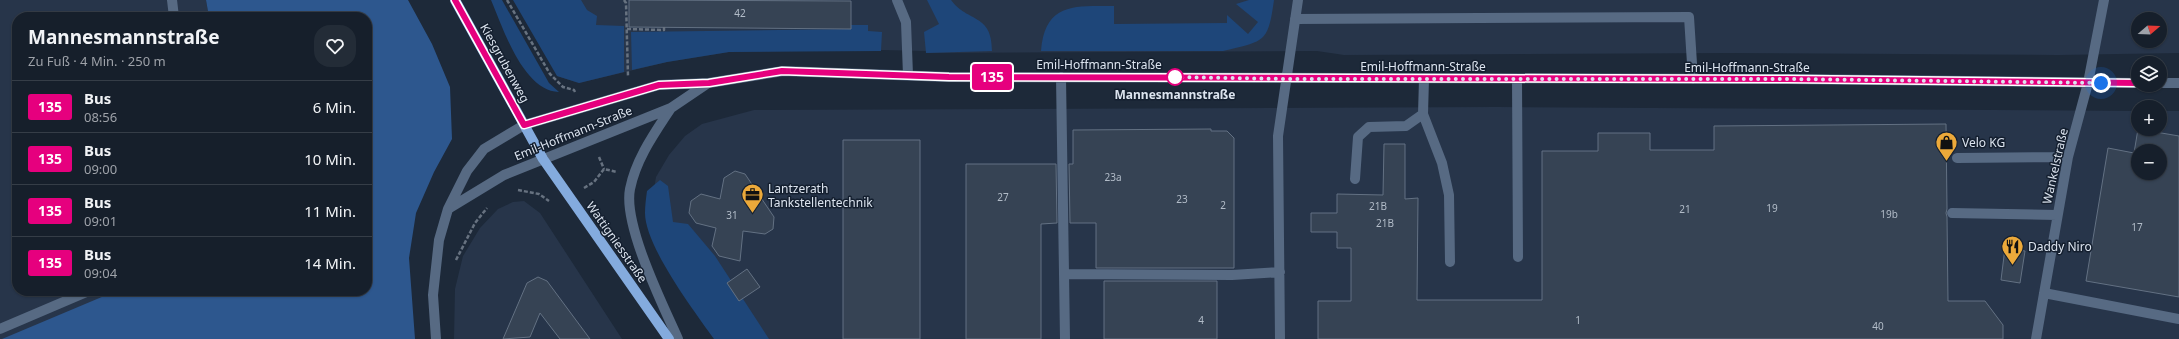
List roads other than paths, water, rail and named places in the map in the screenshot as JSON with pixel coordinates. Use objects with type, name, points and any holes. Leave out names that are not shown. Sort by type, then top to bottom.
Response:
[{"type":"main road","name":"Kiesgrubenweg","points":[[455,0],[543,159]]},
{"type":"main road","name":"Wattigniesstraße","points":[[543,159],[669,339]]},
{"type":"street","points":[[172,0],[173,12]]},
{"type":"street","points":[[897,0],[906,22],[908,75]]},
{"type":"street","points":[[1280,339],[1278,136],[1285,79],[1298,0]]},
{"type":"street","name":"Wankelstraße","points":[[2036,339],[2068,157],[2088,83],[2104,0]]},
{"type":"street","points":[[1295,19],[1689,17],[1693,79]]},
{"type":"street","name":"Emil-Hoffmann-Straße","points":[[436,339],[433,295],[439,240],[448,210],[467,171],[484,149],[524,125],[659,85],[709,83],[782,71],[949,77],[1693,79],[2131,83]]},
{"type":"street","points":[[1061,77],[1065,339]]},
{"type":"street","points":[[1424,79],[1422,114],[1442,163],[1449,195],[1450,262]]},
{"type":"street","points":[[1517,79],[1518,256]]},
{"type":"street","name":"Emil-Hoffmann-Straße","points":[[448,210],[504,175],[671,108],[709,83]]},
{"type":"street","points":[[2167,83],[2179,83]]},
{"type":"street","points":[[671,108],[643,151],[630,190],[633,227],[656,290],[678,339]]},
{"type":"street","points":[[1355,179],[1358,137],[1369,127],[1406,126],[1422,114]]},
{"type":"street","points":[[1957,158],[2068,157]]},
{"type":"street","points":[[1952,213],[2057,214]]},
{"type":"street","points":[[1064,274],[1232,275],[1280,272]]},
{"type":"street","points":[[2044,293],[2179,319]]},
{"type":"street","points":[[0,329],[77,296]]},
{"type":"place","name":"Mannesmannstraße","points":[[1175,77]]},
{"type":"place","name":"Velo KG","points":[[1947,162]]},
{"type":"place","name":"Lantzerath Tankstellentechnik","points":[[752,214]]},
{"type":"place","name":"Daddy Niro","points":[[2013,266]]}]
